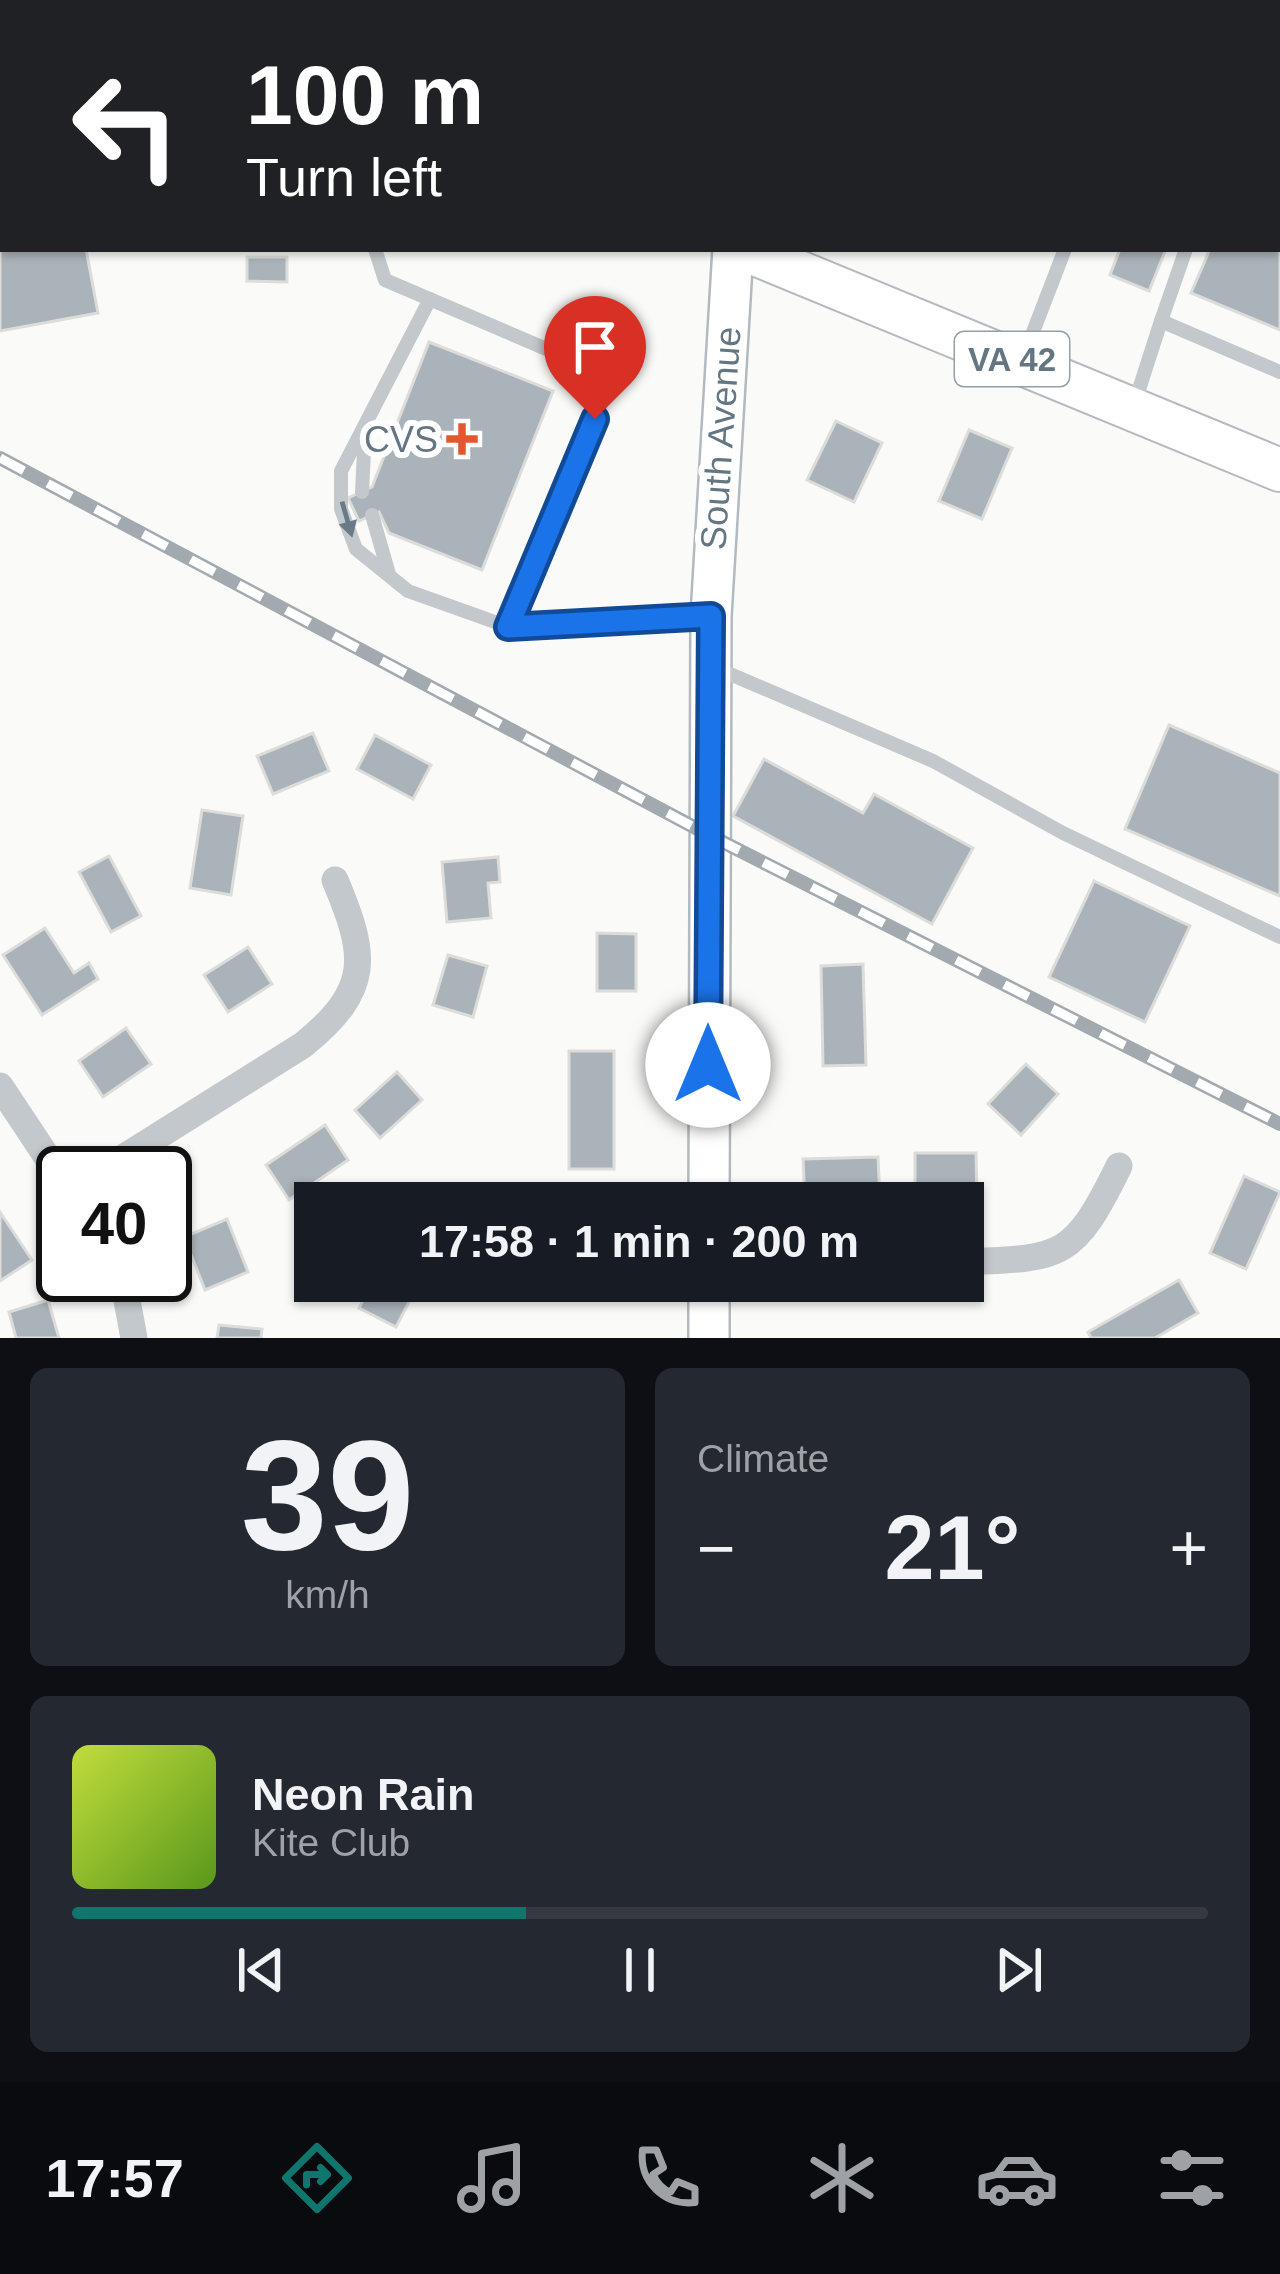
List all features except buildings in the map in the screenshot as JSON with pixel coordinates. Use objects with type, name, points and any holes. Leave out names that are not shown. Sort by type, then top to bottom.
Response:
[{"type":"main road","name":"VA 42","points":[[750,252],[1280,470]]},
{"type":"street","name":"South Avenue","points":[[709,1182],[711,616],[733,252]]},
{"type":"street","points":[[142,1146],[303,1046],[328,1023],[352,984],[359,958],[356,930],[335,880]]},
{"type":"street","points":[[0,1086],[40,1146]]},
{"type":"street","points":[[984,1261],[1036,1259],[1060,1250],[1098,1209],[1118,1166]]},
{"type":"street","points":[[127,1302],[134,1338]]},
{"type":"street","points":[[709,1302],[709,1338]]},
{"type":"lane","points":[[376,252],[385,280],[612,377],[508,627]]},
{"type":"lane","points":[[1021,363],[1064,252]]},
{"type":"lane","points":[[1133,409],[1185,252]]},
{"type":"lane","points":[[430,299],[341,471],[341,509],[356,549],[409,591],[508,627],[711,616]]},
{"type":"lane","points":[[1161,321],[1280,372]]},
{"type":"lane","points":[[362,492],[365,430]]},
{"type":"lane","points":[[372,515],[390,577]]},
{"type":"lane","points":[[710,665],[933,761],[1063,832],[1280,937]]},
{"type":"railway","points":[[0,458],[707,834],[1280,1124]]},
{"type":"place","name":"CVS","points":[[462,439]]},
{"type":"route","points":[[595,419],[508,627],[711,616],[708,1065]]}]
